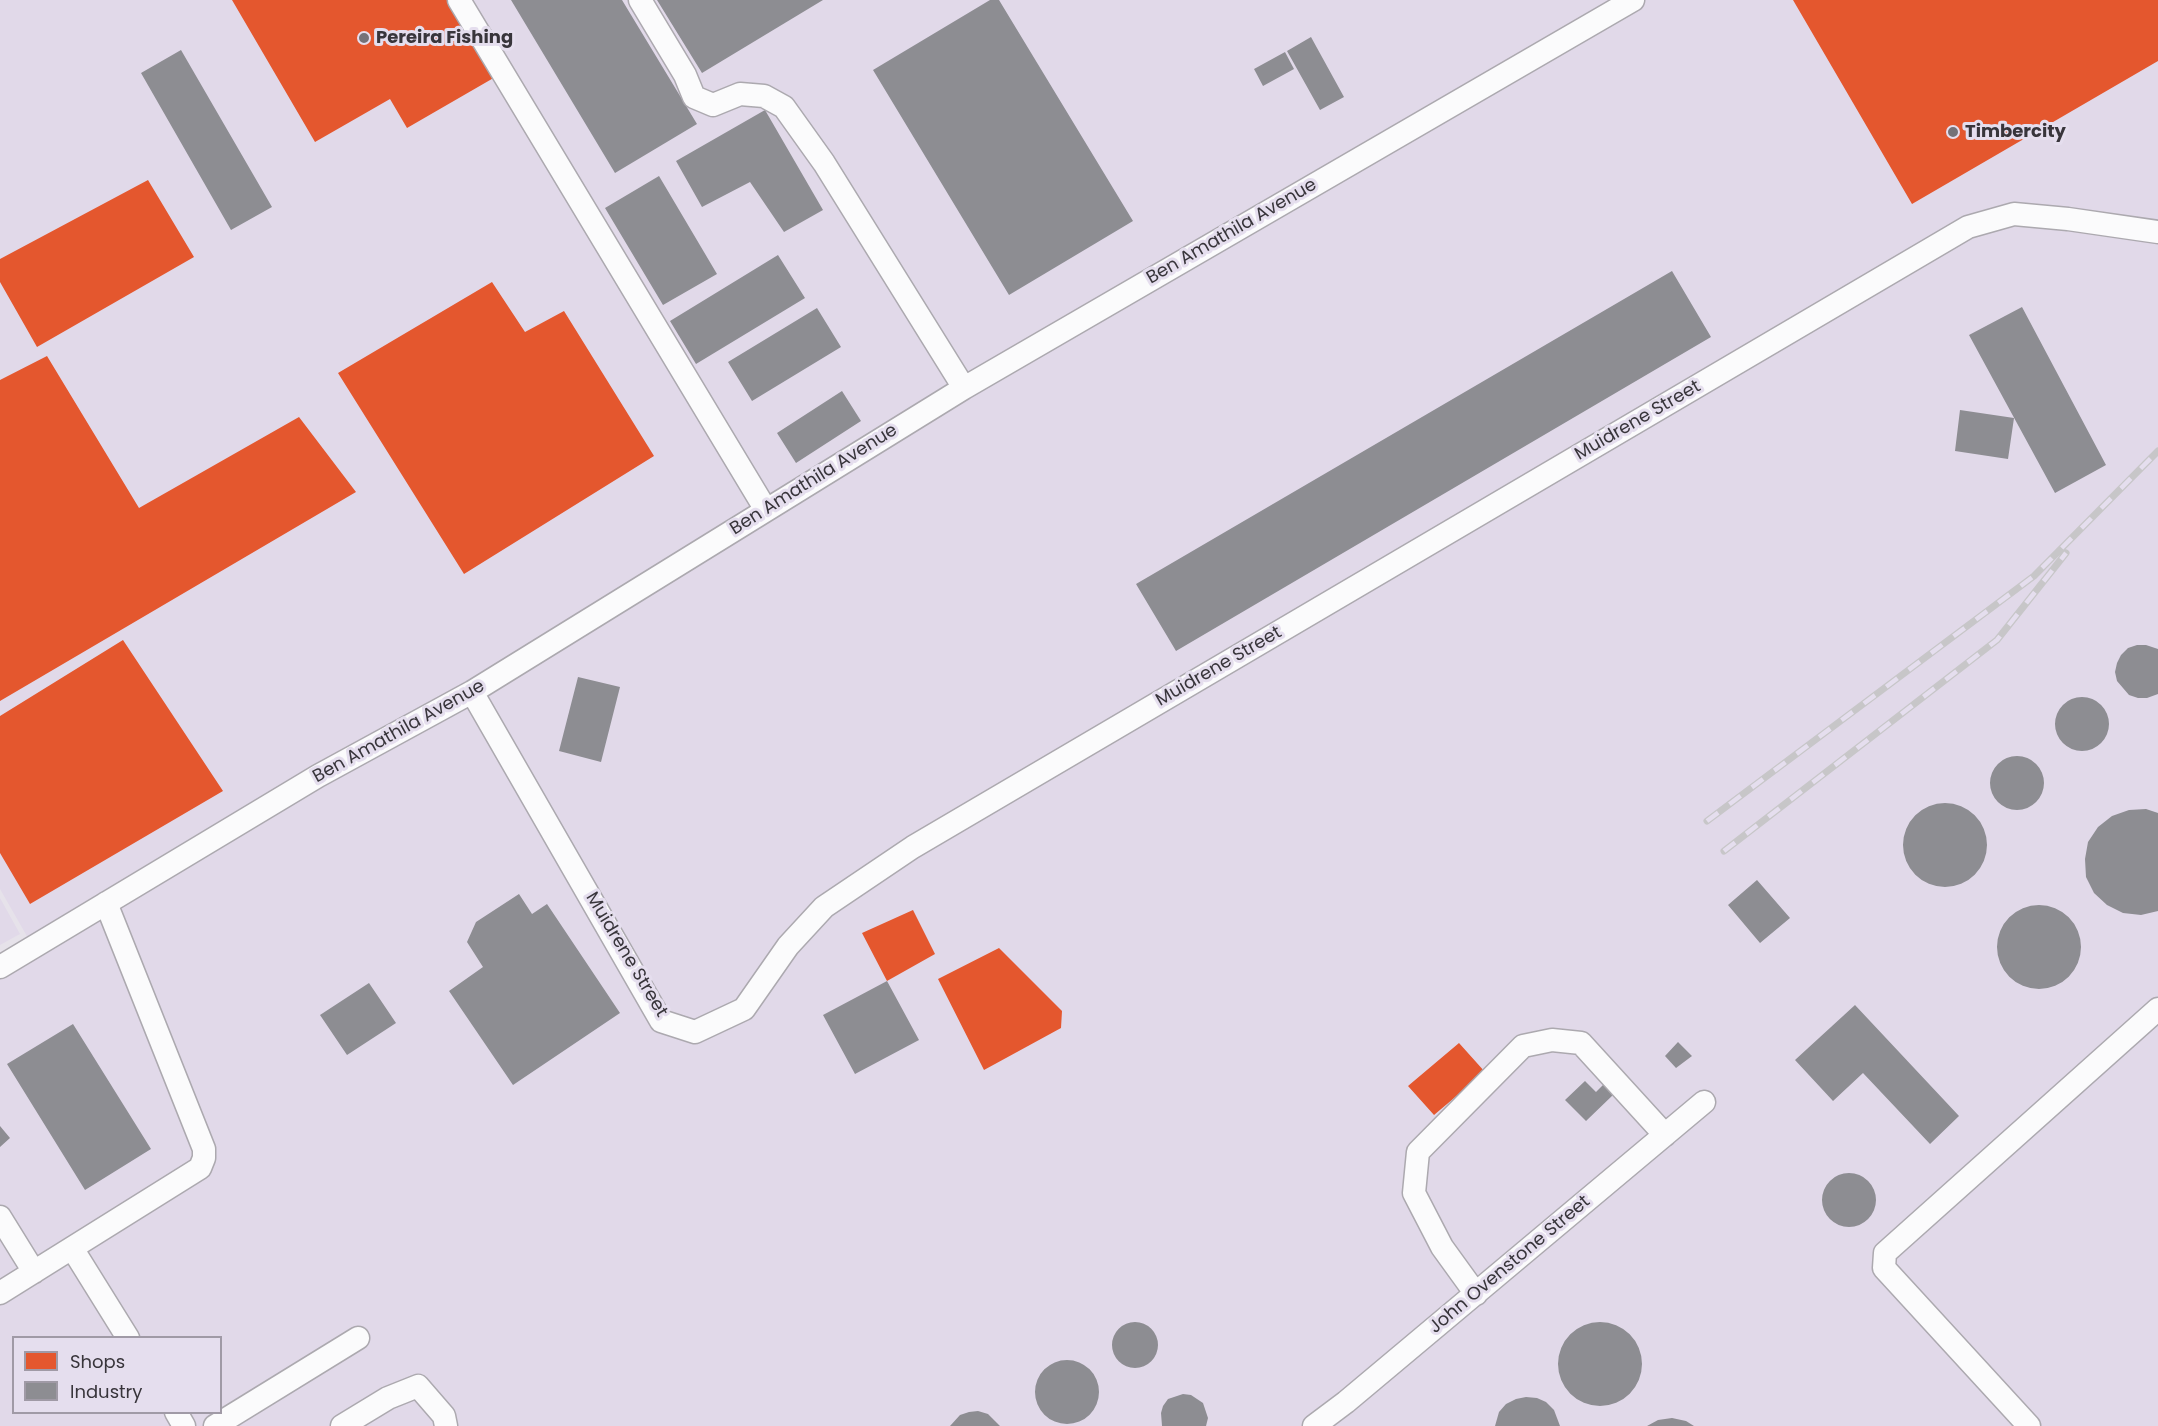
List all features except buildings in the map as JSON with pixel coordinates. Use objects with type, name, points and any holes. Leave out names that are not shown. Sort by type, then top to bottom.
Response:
[{"type":"street","points":[[459,0],[765,510]]},
{"type":"street","points":[[640,0],[685,75],[694,97],[713,105],[740,93],[764,96],[784,107],[824,163],[964,388]]},
{"type":"street","name":"Ben Amathila Avenue","points":[[0,967],[318,776],[472,692],[964,388],[1633,0]]},
{"type":"street","name":"Muidrene Street","points":[[472,692],[661,1021],[695,1032],[744,1009],[788,946],[824,907],[913,847],[1968,227],[2014,214],[2158,231]]},
{"type":"street","points":[[0,1293],[200,1168],[204,1158],[204,1149],[106,903]]},
{"type":"street","points":[[2029,1426],[1884,1268],[1885,1253],[2158,1009]]},
{"type":"street","points":[[1476,1294],[1442,1247],[1414,1193],[1418,1152],[1523,1046],[1552,1040],[1581,1043],[1665,1135]]},
{"type":"street","name":"John Ovenstone Street","points":[[1314,1426],[1476,1294],[1704,1102]]},
{"type":"street","points":[[0,1217],[34,1272]]},
{"type":"street","points":[[72,1248],[127,1336]]},
{"type":"street","points":[[214,1426],[358,1338]]},
{"type":"street","points":[[342,1426],[388,1398],[418,1386],[444,1416],[446,1426]]},
{"type":"shaded area","points":[[0,0],[2158,0],[2158,1426],[0,1426],[0,969],[32,945],[0,889]]},
{"type":"shaded area","points":[[0,898],[20,934],[0,945]]},
{"type":"railway","points":[[1707,821],[2034,576],[2158,451]]},
{"type":"railway","points":[[1724,851],[1997,640],[2066,553]]},
{"type":"place","name":"Pereira Fishing","points":[[364,38]]},
{"type":"place","name":"Timbercity","points":[[1953,132]]}]
